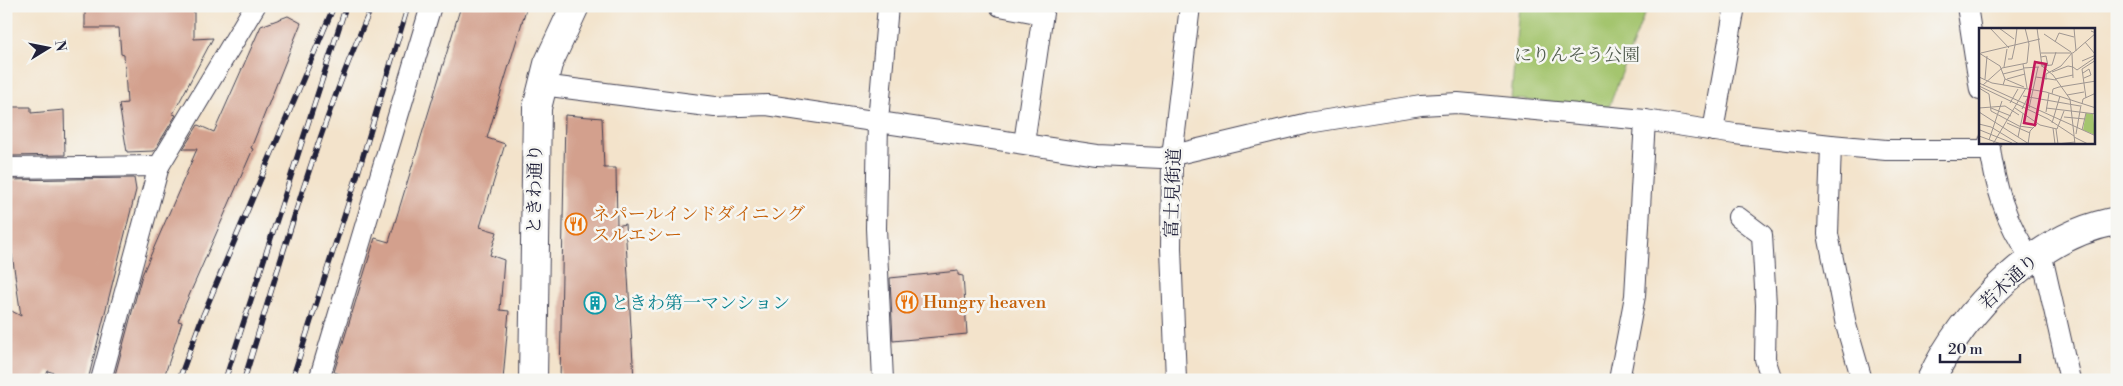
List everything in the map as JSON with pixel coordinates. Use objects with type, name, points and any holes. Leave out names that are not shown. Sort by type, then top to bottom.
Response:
[{"type":"street","points":[[101,380],[159,166],[255,6]]},
{"type":"street","points":[[319,380],[431,6]]},
{"type":"street","name":"ときわ通り","points":[[533,380],[537,108],[548,64],[575,6]]},
{"type":"street","points":[[883,380],[876,228],[878,121],[888,6]]},
{"type":"street","points":[[1000,6],[1043,10],[1024,143]]},
{"type":"street","name":"富士見街道","points":[[1176,380],[1171,248],[1172,157],[1190,6]]},
{"type":"street","points":[[1713,130],[1735,6]]},
{"type":"street","points":[[1967,6],[1979,84]]},
{"type":"street","points":[[542,84],[715,107],[767,105],[1097,155],[1172,157],[1308,124],[1422,105],[1458,103],[1645,120],[1831,146],[1886,150],[1989,146],[2001,205],[2018,240],[2036,255],[2070,380]]},
{"type":"street","points":[[1619,380],[1635,296],[1645,120]]},
{"type":"street","points":[[1831,146],[1828,234],[1846,324],[1862,380]]},
{"type":"street","points":[[6,168],[159,166]]},
{"type":"street","points":[[1738,217],[1762,236],[1766,305],[1765,360],[1772,380]]},
{"type":"street","name":"若木通り","points":[[1931,380],[1949,349],[1980,308],[1999,287],[2036,255],[2076,233],[2117,221]]},
{"type":"green space","name":"にりんそう公園","points":[[1519,6],[1649,6],[1609,107],[1511,99]]},
{"type":"building","points":[[85,6],[194,6],[194,39],[213,38],[173,114],[176,115],[154,151],[127,152],[119,104],[127,103],[124,55],[121,54],[119,28],[85,28]]},
{"type":"building","points":[[461,6],[527,6],[487,138],[505,144],[480,227],[497,232],[490,255],[504,260],[500,310],[509,311],[503,380],[359,380],[334,372],[375,238],[389,242]]},
{"type":"building","points":[[288,16],[301,23],[251,148],[253,149],[178,321],[182,322],[163,380],[130,380],[115,375],[142,275],[197,149],[183,149],[198,125],[214,132],[261,26]]},
{"type":"building","points":[[6,107],[31,107],[31,113],[64,110],[65,155],[12,156],[6,140]]},
{"type":"building","name":"ときわ第一マンション","points":[[565,115],[602,118],[604,168],[616,168],[617,226],[625,224],[634,380],[560,380]]},
{"type":"building","points":[[134,178],[136,190],[88,380],[76,380],[48,371],[44,380],[6,380],[6,308],[21,316],[12,254],[6,255],[6,180]]},
{"type":"building","points":[[958,271],[958,275],[963,276],[967,334],[893,341],[890,278]]},
{"type":"railway","points":[[179,380],[201,320],[334,6]]},
{"type":"railway","points":[[225,380],[346,6]]},
{"type":"railway","points":[[244,380],[318,144],[372,6]]},
{"type":"railway","points":[[292,380],[357,176],[408,6]]},
{"type":"place","name":"ネパールインドダイニング スルエシー","points":[[576,224]]},
{"type":"place","name":"Hungry heaven","points":[[907,302]]},
{"type":"place","name":"ときわ第一マンション","points":[[595,303]]}]
